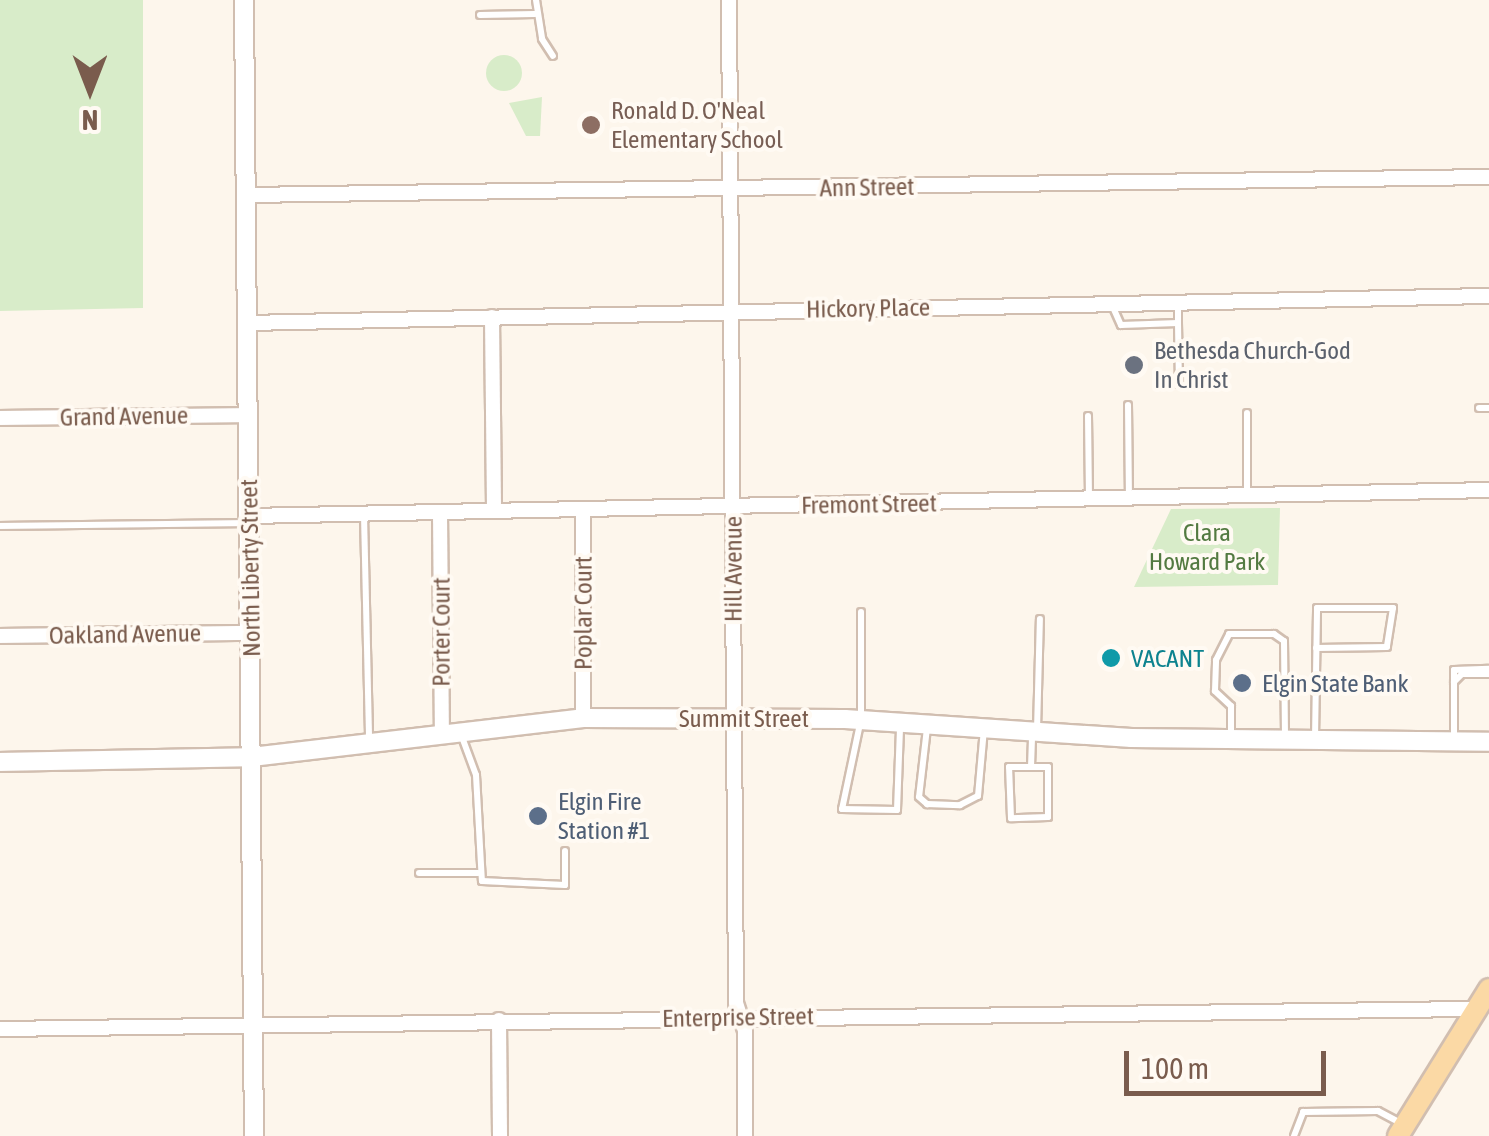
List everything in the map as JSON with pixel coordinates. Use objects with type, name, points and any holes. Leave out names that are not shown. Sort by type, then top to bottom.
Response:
[{"type":"main road","name":"North Liberty Street","points":[[244,0],[254,1136]]},
{"type":"main road","name":"Summit Street","points":[[0,762],[252,757],[584,718],[861,719],[1034,732],[1231,740],[1489,742]]},
{"type":"main road","points":[[1401,1131],[1489,989]]},
{"type":"street","name":"Hill Avenue","points":[[729,0],[733,716],[744,1136]]},
{"type":"street","name":"Ann Street","points":[[246,196],[1489,177]]},
{"type":"street","name":"Hickory Place","points":[[248,322],[1489,296]]},
{"type":"street","points":[[492,317],[494,511]]},
{"type":"street","name":"Grand Avenue","points":[[0,418],[248,415]]},
{"type":"street","name":"Fremont Street","points":[[249,520],[364,513],[1489,490]]},
{"type":"street","name":"Poplar Court","points":[[583,509],[584,718]]},
{"type":"street","name":"Porter Court","points":[[440,512],[450,733]]},
{"type":"street","name":"Oakland Avenue","points":[[0,636],[250,633]]},
{"type":"street","name":"Enterprise Street","points":[[0,1029],[1476,1010]]},
{"type":"street","points":[[499,1020],[500,1136]]},
{"type":"lane","points":[[536,0],[534,14],[553,56]]},
{"type":"lane","points":[[480,14],[534,14]]},
{"type":"lane","points":[[1178,302],[1179,384]]},
{"type":"lane","points":[[1112,304],[1122,324],[1178,323]]},
{"type":"lane","points":[[1128,405],[1129,497]]},
{"type":"lane","points":[[1479,408],[1489,408]]},
{"type":"lane","points":[[1246,413],[1247,495]]},
{"type":"lane","points":[[1088,416],[1089,498]]},
{"type":"lane","points":[[364,513],[368,743]]},
{"type":"lane","points":[[0,526],[249,520]]},
{"type":"lane","points":[[1315,742],[1316,608],[1393,608],[1386,647],[1316,648]]},
{"type":"lane","points":[[861,612],[861,719],[842,809],[897,810],[900,721]]},
{"type":"lane","points":[[1031,767],[1040,619]]},
{"type":"lane","points":[[1231,740],[1232,706],[1215,691],[1218,656],[1229,634],[1274,634],[1285,644],[1285,741]]},
{"type":"lane","points":[[1454,743],[1454,670],[1489,672]]},
{"type":"lane","points":[[927,723],[918,790],[927,804],[976,800],[984,728]]},
{"type":"lane","points":[[450,733],[477,781],[478,873]]},
{"type":"lane","points":[[1009,767],[1031,767],[1048,767],[1048,817],[1011,818],[1009,767]]},
{"type":"lane","points":[[419,873],[478,873],[492,885],[566,885],[565,851]]},
{"type":"lane","points":[[1294,1136],[1303,1112],[1378,1112],[1401,1131]]},
{"type":"green space","points":[[0,0],[143,0],[143,308],[0,311]]},
{"type":"green space","points":[[504,55],[516,61],[522,73],[516,85],[504,91],[492,85],[486,73],[492,61]]},
{"type":"green space","points":[[542,97],[540,136],[526,136],[509,103]]},
{"type":"green space","name":"Clara Howard Park","points":[[1280,508],[1278,585],[1134,587],[1171,509]]},
{"type":"place","name":"Ronald D. O'Neal Elementary School","points":[[591,125]]},
{"type":"place","name":"Bethesda Church-God In Christ","points":[[1134,365]]},
{"type":"place","name":"VACANT","points":[[1111,658]]},
{"type":"place","name":"Elgin State Bank","points":[[1242,683]]},
{"type":"place","name":"Elgin Fire Station #1","points":[[538,816]]}]
